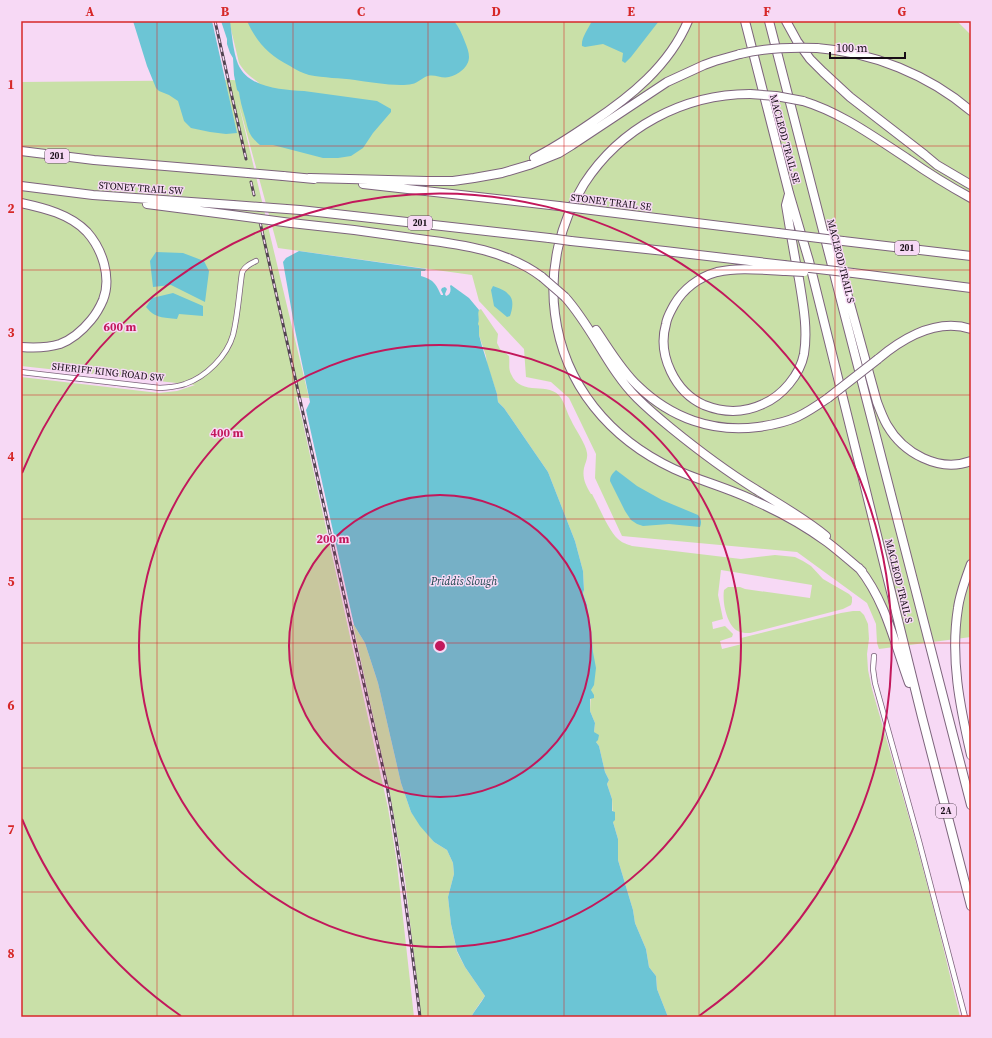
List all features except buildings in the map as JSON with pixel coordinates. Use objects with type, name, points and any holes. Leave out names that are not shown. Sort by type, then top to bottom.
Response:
[{"type":"highway","points":[[502,173],[531,160],[558,145],[602,116],[631,94],[653,74],[663,62],[676,44],[688,21]]},
{"type":"highway","name":"MACLEOD TRAIL SE","points":[[745,21],[789,193],[809,261]]},
{"type":"highway","name":"MACLEOD TRAIL SE","points":[[769,21],[818,209]]},
{"type":"highway","points":[[786,21],[797,41],[810,58],[835,84],[925,156],[971,185]]},
{"type":"highway","points":[[310,178],[442,182],[502,173],[529,165],[565,149],[589,135],[643,97],[680,75],[715,60],[750,52],[772,49],[817,48],[850,52],[879,60],[923,79],[942,90],[971,111]]},
{"type":"highway","points":[[862,571],[826,541],[795,522],[749,498],[683,473],[664,464],[628,441],[610,426],[600,415],[583,392],[570,370],[559,338],[553,290],[557,254],[563,228],[572,205],[594,170],[610,152],[629,135],[648,122],[684,105],[703,99],[726,95],[771,95],[803,101],[828,110],[848,120],[971,198]]},
{"type":"highway","name":"STONEY TRAIL SE","points":[[21,151],[94,160],[310,178],[559,206],[971,256]]},
{"type":"highway","name":"STONEY TRAIL SW","points":[[21,186],[93,195],[292,209],[571,241],[665,250],[785,268]]},
{"type":"highway","points":[[785,268],[732,269],[715,273],[695,282],[684,290],[676,301],[666,324],[664,338],[665,354],[671,372],[678,383],[693,398],[704,405],[716,409],[741,411],[755,408],[778,395],[788,386],[798,371],[803,356],[806,337],[803,301],[786,205],[789,193]]},
{"type":"highway","points":[[93,195],[180,209],[382,233],[458,244],[507,258],[529,268],[542,277],[581,312],[626,373],[653,400],[689,419],[712,426],[731,429],[766,426],[785,422],[797,417],[828,398],[898,343],[907,338],[929,329],[944,326],[964,327],[971,329]]},
{"type":"highway","points":[[21,203],[41,207],[60,214],[75,222],[86,231],[95,242],[101,255],[106,280],[104,299],[96,314],[80,333],[60,344],[44,348],[21,347]]},
{"type":"highway","points":[[818,209],[827,227],[836,253],[877,402],[887,426],[901,444],[916,455],[930,462],[950,465],[962,464],[971,461]]},
{"type":"highway","name":"MACLEOD TRAIL S","points":[[818,209],[971,805]]},
{"type":"highway","name":"MACLEOD TRAIL S","points":[[809,261],[922,717],[971,906]]},
{"type":"highway","name":"201","points":[[785,268],[852,273],[971,288]]},
{"type":"highway","points":[[567,300],[586,324],[622,381],[642,403],[679,435],[718,464],[829,537],[862,571],[884,611],[893,633],[906,676],[922,717]]},
{"type":"highway","points":[[971,564],[958,607],[955,646],[960,705],[971,755]]},
{"type":"street","name":"SHERIFF KING ROAD SW","points":[[21,372],[160,388],[173,387],[196,379],[213,366],[225,353],[229,346],[234,331],[242,273],[246,267],[256,261]]},
{"type":"street","points":[[874,656],[873,669],[875,683],[919,841],[965,1017]]},
{"type":"green space","points":[[229,21],[957,21],[971,35],[971,637],[879,649],[877,643],[876,624],[867,603],[797,552],[622,536],[595,478],[596,454],[569,398],[551,382],[526,377],[524,349],[479,301],[472,275],[278,248],[238,101],[309,398],[296,397],[388,808],[396,857],[414,1017],[21,1017],[21,377],[159,393],[177,391],[195,385],[21,366],[21,82],[233,80],[259,83],[245,72],[239,63]]},
{"type":"green space","points":[[481,309],[498,334],[497,343],[500,349],[509,356],[510,372],[516,381],[521,385],[528,387],[550,390],[561,398],[586,449],[587,457],[584,468],[584,479],[586,485],[608,525],[620,540],[632,546],[741,559],[775,555],[795,557],[811,566],[823,579],[852,597],[851,605],[843,609],[750,633],[741,632],[735,630],[726,614],[724,590],[728,587],[740,587],[810,598],[812,585],[721,570],[718,595],[723,619],[712,622],[713,629],[725,626],[733,634],[732,637],[720,641],[722,649],[742,644],[741,638],[841,613],[860,611],[864,615],[868,624],[869,639],[867,654],[868,670],[872,689],[914,835],[960,1017],[668,1017],[657,989],[656,976],[649,967],[646,949],[635,923],[633,910],[618,860],[618,839],[613,822],[612,799],[607,784],[609,780],[605,772],[599,746],[596,742],[594,732],[595,723],[590,711],[593,652],[587,605],[583,593],[583,571],[575,541],[548,472],[504,408],[498,402],[497,394],[479,335],[477,313]]},
{"type":"green space","points":[[353,625],[365,643],[378,683],[401,783],[411,812],[434,842],[447,850],[453,863],[454,874],[448,897],[451,924],[457,952],[465,967],[485,996],[471,1017],[421,1017],[405,879],[389,788]]},
{"type":"water","points":[[133,21],[212,21],[237,133],[226,134],[191,128],[184,121],[178,101],[156,88],[147,66]]},
{"type":"water","points":[[221,21],[230,21],[238,64],[249,78],[257,83],[286,90],[377,101],[391,109],[391,112],[373,133],[363,148],[351,156],[323,158],[273,145],[260,145],[253,138],[248,128],[239,92],[237,90],[233,58],[227,44],[227,39]]},
{"type":"water","points":[[247,21],[454,21],[469,53],[469,61],[462,70],[452,76],[428,76],[406,85],[320,77],[301,72],[270,53],[259,42]]},
{"type":"water","points":[[592,21],[659,21],[625,63],[622,61],[623,53],[603,44],[585,47],[582,46],[584,37]]},
{"type":"water","name":"Priddis Slough","points":[[299,251],[426,269],[425,271],[421,271],[421,276],[434,283],[441,295],[443,295],[441,290],[442,288],[445,287],[447,289],[445,294],[446,296],[449,294],[451,285],[469,298],[479,310],[479,335],[497,394],[498,402],[504,408],[548,472],[575,541],[583,571],[583,593],[587,605],[596,668],[594,685],[591,690],[594,698],[590,699],[590,711],[595,723],[594,732],[599,735],[596,742],[599,746],[605,772],[609,780],[607,784],[612,799],[612,811],[615,812],[615,820],[613,822],[618,839],[618,860],[633,910],[635,923],[646,949],[649,967],[656,976],[657,989],[668,1017],[471,1017],[485,996],[465,967],[457,951],[451,924],[448,897],[454,874],[453,863],[447,850],[434,842],[420,826],[411,812],[401,783],[378,683],[365,643],[354,625],[306,410],[310,402],[283,262],[286,258]]},
{"type":"water","points":[[156,252],[183,253],[204,261],[209,271],[205,302],[171,285],[153,287],[150,261]]},
{"type":"water","points":[[493,286],[503,290],[512,299],[512,311],[510,316],[507,317],[494,306],[491,290]]},
{"type":"water","points":[[173,293],[203,306],[203,316],[179,314],[177,319],[157,316],[146,307],[152,298]]},
{"type":"water","points":[[616,470],[637,486],[662,500],[698,515],[701,521],[700,527],[669,524],[643,526],[631,520],[610,481],[610,478]]},
{"type":"railway","points":[[215,21],[246,159]]},
{"type":"railway","points":[[251,182],[254,195]]},
{"type":"railway","points":[[260,222],[387,786],[397,844],[420,1017]]}]
